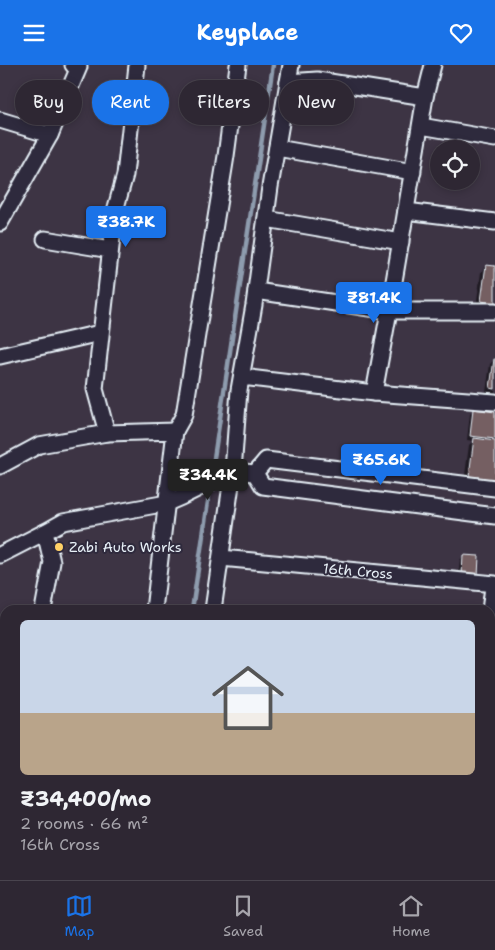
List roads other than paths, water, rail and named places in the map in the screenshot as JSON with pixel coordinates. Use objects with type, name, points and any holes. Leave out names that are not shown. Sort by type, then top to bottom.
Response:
[{"type":"street","points":[[0,223],[4,208],[50,135],[79,67],[72,65]]},
{"type":"street","points":[[107,433],[94,389],[115,211],[124,175],[137,65]]},
{"type":"street","points":[[155,605],[174,500],[175,431],[184,415],[226,156],[238,65]]},
{"type":"street","points":[[288,80],[291,65]]},
{"type":"street","points":[[374,393],[425,97],[433,65]]},
{"type":"street","points":[[354,86],[425,97]]},
{"type":"street","points":[[0,119],[50,135]]},
{"type":"street","points":[[214,605],[221,557],[228,474],[281,125]]},
{"type":"street","points":[[421,125],[495,139]]},
{"type":"street","points":[[277,148],[413,172]]},
{"type":"street","points":[[406,211],[495,222]]},
{"type":"street","points":[[266,219],[401,242]]},
{"type":"street","points":[[45,239],[110,250]]},
{"type":"street","points":[[256,291],[389,311],[495,311]]},
{"type":"street","points":[[0,356],[100,333]]},
{"type":"street","points":[[242,377],[374,393],[495,401]]},
{"type":"street","points":[[0,466],[39,445],[107,433],[175,431]]},
{"type":"street","points":[[0,555],[63,522],[174,500],[228,474],[255,473],[266,460],[495,488]]},
{"type":"street","points":[[255,473],[263,486],[495,516]]},
{"type":"street","points":[[44,605],[52,562],[45,532]]},
{"type":"street","name":"16th Cross","points":[[221,557],[495,594]]},
{"type":"waterway","points":[[211,478],[273,65]]},
{"type":"waterway","points":[[193,605],[210,488]]},
{"type":"place","name":"Zabi Auto Works","points":[[59,547]]}]
